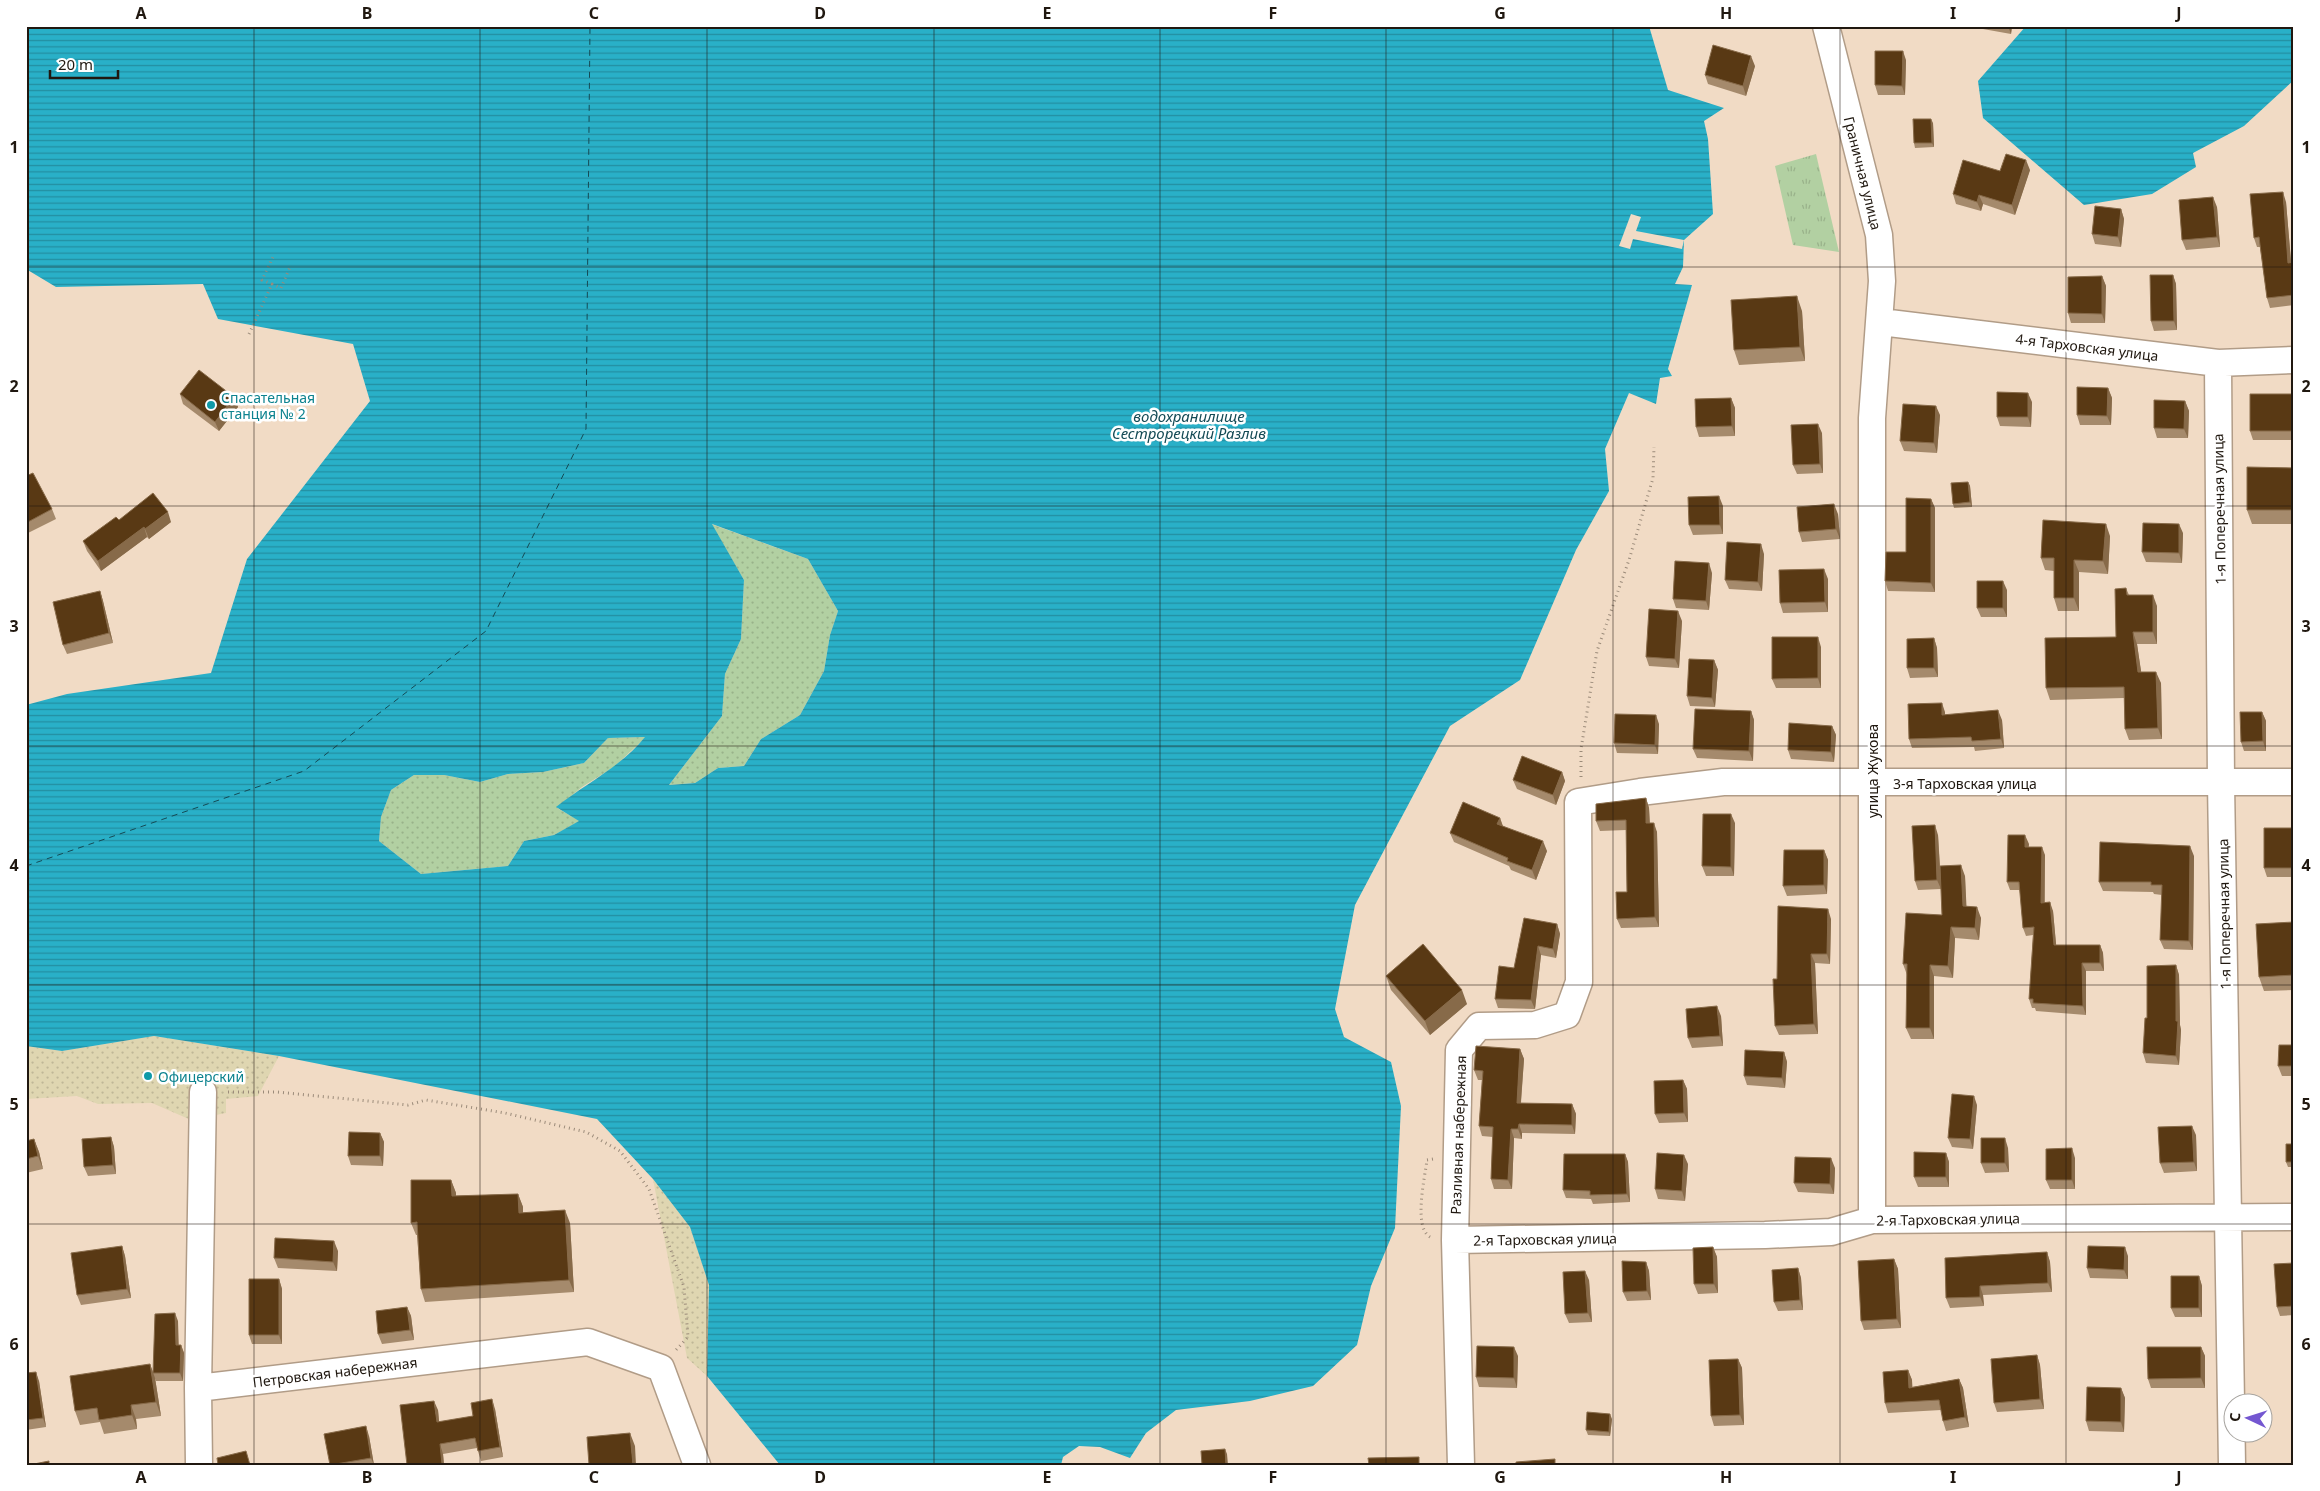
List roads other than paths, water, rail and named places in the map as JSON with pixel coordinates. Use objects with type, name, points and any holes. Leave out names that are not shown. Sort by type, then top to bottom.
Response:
[{"type":"street","name":"Граничная улица","points":[[1826,26],[1879,235],[1882,281],[1880,322]]},
{"type":"street","name":"4-я Тарховская улица","points":[[1880,322],[2218,363],[2294,360]]},
{"type":"street","name":"улица Жукова","points":[[1872,1220],[1872,418],[1880,322]]},
{"type":"street","name":"1-я Поперечная улица","points":[[2218,363],[2221,783],[2232,1465]]},
{"type":"street","name":"3-я Тарховская улица","points":[[1578,802],[1723,782],[2294,782]]},
{"type":"street","name":"Разливная набережная","points":[[1461,1465],[1455,1240],[1459,1050],[1479,1026],[1535,1025],[1567,1015],[1579,982],[1578,802]]},
{"type":"street","points":[[199,1465],[198,1388],[203,1092]]},
{"type":"street","name":"2-я Тарховская улица","points":[[1455,1240],[1765,1235],[1831,1232],[1872,1220],[2294,1217]]},
{"type":"street","name":"Петровская набережная","points":[[198,1388],[588,1342],[661,1368],[697,1465]]},
{"type":"water","name":"водохранилище Сестрорецкий Разлив","points":[[26,26],[1649,26],[1668,90],[1724,108],[1704,121],[1708,139],[1713,214],[1684,240],[1683,267],[1675,284],[1692,285],[1668,369],[1672,376],[1660,378],[1656,404],[1629,393],[1605,449],[1609,491],[1576,550],[1520,680],[1450,726],[1355,905],[1335,1009],[1344,1037],[1391,1062],[1401,1106],[1395,1228],[1371,1286],[1357,1345],[1313,1386],[1250,1401],[1176,1410],[1146,1433],[1130,1458],[1100,1447],[1079,1446],[1063,1457],[1061,1465],[780,1465],[707,1376],[709,1285],[690,1227],[653,1179],[597,1119],[279,1056],[154,1036],[62,1051],[26,1046],[26,705],[67,694],[211,673],[247,559],[370,401],[353,344],[218,319],[203,284],[56,287],[26,269]],"holes":[[[712,524],[808,559],[838,611],[830,635],[824,671],[800,715],[761,739],[744,766],[718,768],[695,783],[669,785],[722,716],[725,674],[741,639],[744,580]],[[645,737],[614,766],[556,807],[579,821],[554,835],[524,841],[508,866],[421,874],[379,841],[381,817],[391,790],[414,775],[444,775],[480,782],[508,774],[543,772],[584,763],[608,738]]]},
{"type":"water","points":[[2026,26],[2294,26],[2294,80],[2244,126],[2193,153],[2196,167],[2152,194],[2084,205],[1983,118],[1978,81]]},
{"type":"place","name":"Спасательная станция № 2","points":[[211,405]]},
{"type":"place","name":"Офицерский","points":[[148,1076]]}]
